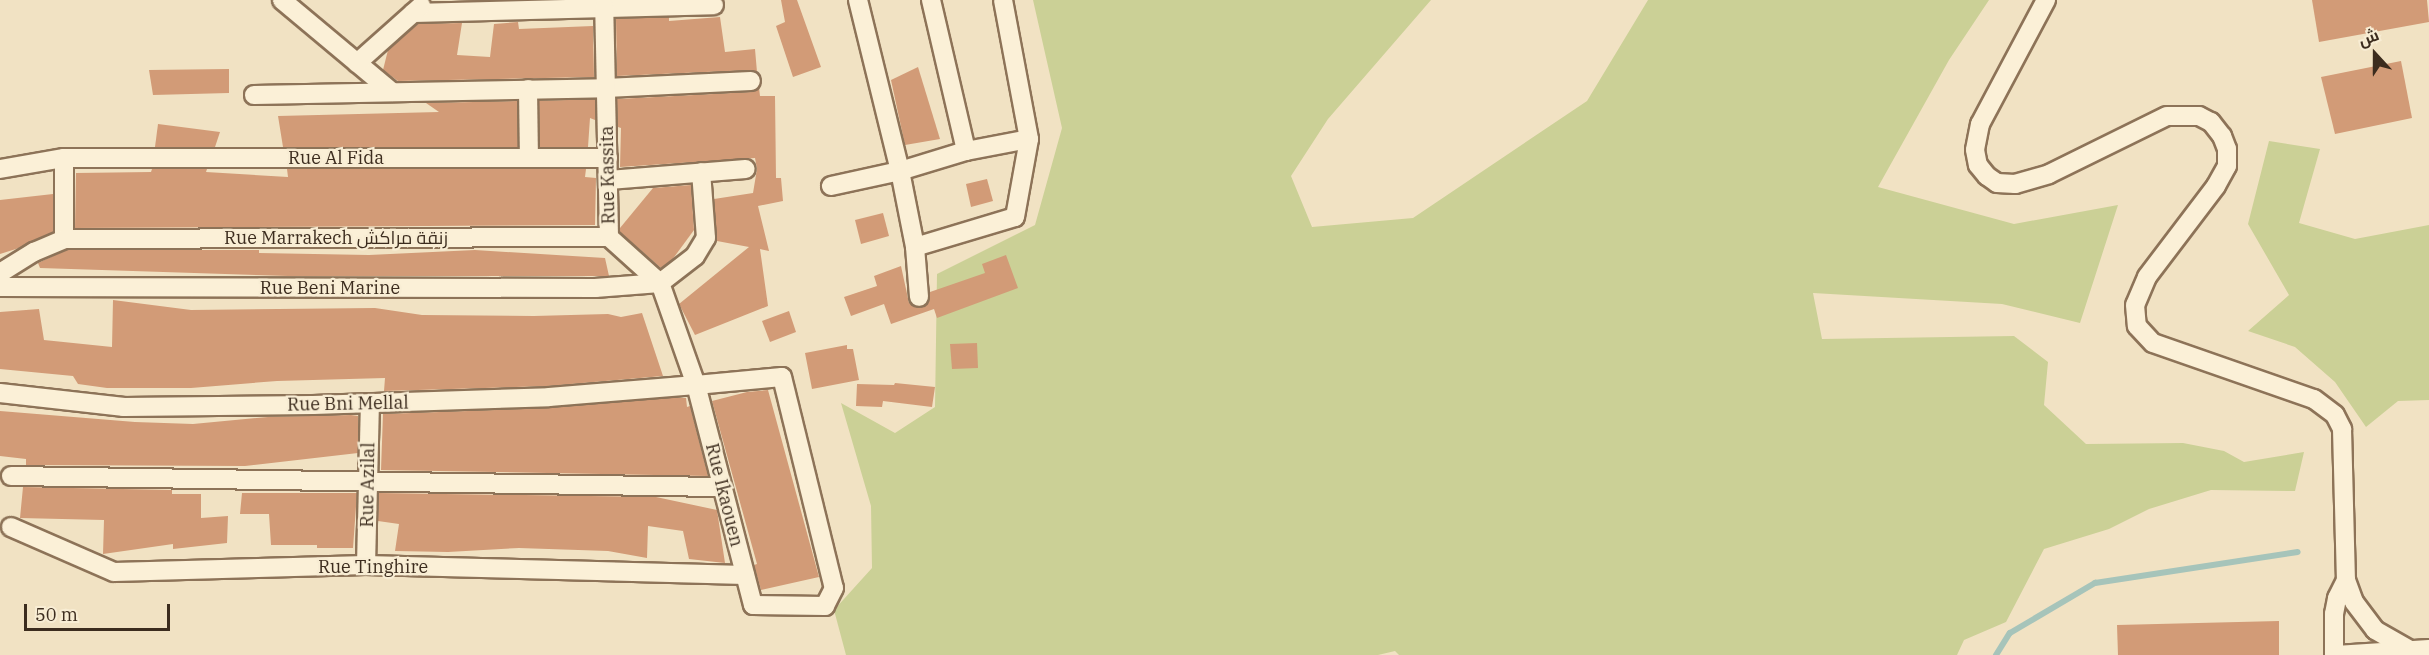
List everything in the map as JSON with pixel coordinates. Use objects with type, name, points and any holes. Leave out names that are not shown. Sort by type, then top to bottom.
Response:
[{"type":"street","points":[[282,0],[392,92]]},
{"type":"street","points":[[357,63],[428,0]]},
{"type":"street","points":[[858,0],[900,171],[915,247],[919,297]]},
{"type":"street","points":[[931,0],[966,151]]},
{"type":"street","points":[[915,247],[1015,217],[1029,139],[1003,0]]},
{"type":"street","points":[[2046,0],[1980,124],[1975,150],[1978,165],[1986,176],[1997,183],[2015,184],[2049,174],[2167,116],[2199,116],[2211,122],[2222,136],[2227,149],[2227,166],[2216,186],[2147,277],[2134,305],[2137,326],[2153,343],[2314,399],[2335,415],[2342,429],[2346,580],[2354,602],[2375,630],[2410,650]]},
{"type":"street","points":[[413,13],[592,5],[714,5]]},
{"type":"street","name":"Rue Kassita","points":[[592,5],[606,88],[609,237],[660,283],[696,385]]},
{"type":"street","points":[[254,95],[606,88],[751,81]]},
{"type":"street","points":[[528,89],[529,158]]},
{"type":"street","points":[[831,186],[900,171],[966,151],[1029,139]]},
{"type":"street","name":"Rue Al Fida","points":[[0,169],[64,159],[608,158]]},
{"type":"street","points":[[0,273],[34,252],[64,239],[64,159]]},
{"type":"street","points":[[609,180],[746,169]]},
{"type":"street","points":[[660,283],[695,256],[706,238],[701,172]]},
{"type":"street","name":"Rue Marrakech زنقة مراكش","points":[[64,239],[609,237]]},
{"type":"street","name":"Rue Beni Marine","points":[[0,287],[596,288],[660,283]]},
{"type":"street","name":"Rue Bni Mellal","points":[[0,393],[124,407],[370,404],[549,398],[782,377],[834,588],[825,606],[753,605]]},
{"type":"street","name":"Rue Ikaouen","points":[[696,385],[753,605]]},
{"type":"street","name":"Rue Azilal","points":[[366,566],[370,404]]},
{"type":"street","points":[[11,476],[722,487]]},
{"type":"street","name":"Rue Tinghire","points":[[11,527],[114,572],[366,566],[745,575]]},
{"type":"street","points":[[2346,580],[2337,598],[2334,614],[2335,655],[2429,649]]},
{"type":"green space","points":[[1033,0],[1431,0],[1328,119],[1291,176],[1312,227],[1413,218],[1587,101],[1648,0],[1989,0],[1949,60],[1878,187],[2014,224],[2118,205],[2080,323],[2002,304],[1813,293],[1822,339],[2014,336],[2048,362],[2044,405],[2086,444],[2183,443],[2224,451],[2244,462],[2304,452],[2295,491],[2211,490],[2149,509],[2109,529],[2044,549],[2006,622],[1964,640],[1957,655],[1399,655],[1395,651],[1378,655],[846,655],[834,610],[872,568],[871,506],[841,403],[895,433],[935,407],[937,274],[1035,225],[1062,128]]},
{"type":"green space","points":[[2269,141],[2320,149],[2299,223],[2355,239],[2429,225],[2429,400],[2398,401],[2366,427],[2335,382],[2295,347],[2248,331],[2289,295],[2248,224]]},
{"type":"building","points":[[781,0],[797,0],[821,67],[793,77],[776,26],[785,22]]},
{"type":"building","points":[[2312,0],[2427,0],[2429,22],[2319,42]]},
{"type":"building","points":[[669,17],[669,21],[720,17],[725,52],[755,49],[757,72],[750,70],[617,76],[616,19]]},
{"type":"building","points":[[518,22],[519,29],[593,26],[594,77],[398,81],[383,70],[388,50],[418,24],[462,23],[457,55],[490,57],[494,24]]},
{"type":"building","points":[[2401,61],[2412,118],[2335,134],[2321,77]]},
{"type":"building","points":[[918,67],[940,139],[905,145],[891,80]]},
{"type":"building","points":[[229,69],[229,93],[153,95],[149,70]]},
{"type":"building","points":[[759,88],[760,96],[775,96],[776,178],[781,178],[783,201],[758,206],[769,251],[760,249],[768,306],[695,335],[679,304],[749,247],[717,241],[714,199],[753,193],[757,169],[755,158],[620,167],[621,128],[618,127],[617,99],[752,92]]},
{"type":"building","points":[[595,99],[595,120],[590,118],[588,147],[540,147],[539,101]]},
{"type":"building","points":[[517,101],[518,147],[283,147],[278,116],[439,112],[426,103]]},
{"type":"building","points":[[158,124],[220,132],[215,147],[155,147]]},
{"type":"building","points":[[152,169],[207,169],[206,172],[288,177],[287,169],[586,169],[585,177],[596,178],[595,225],[75,228],[76,173],[151,172]]},
{"type":"building","points":[[987,179],[993,201],[971,207],[966,184]]},
{"type":"building","points":[[691,185],[694,230],[672,260],[661,268],[620,232],[620,228],[653,188]]},
{"type":"building","points":[[53,194],[53,232],[0,254],[0,200]]},
{"type":"building","points":[[883,213],[889,236],[861,244],[855,220]]},
{"type":"building","points":[[66,250],[259,250],[259,253],[369,255],[475,250],[605,258],[609,276],[288,276],[40,268],[38,263]]},
{"type":"building","points":[[1006,255],[1018,288],[937,318],[934,309],[891,324],[884,304],[851,316],[844,297],[877,286],[874,276],[901,266],[909,303],[920,308],[929,302],[930,292],[985,273],[982,264]]},
{"type":"building","points":[[113,300],[191,310],[375,308],[422,315],[608,314],[621,317],[642,313],[663,376],[548,386],[384,391],[385,378],[277,381],[191,388],[107,388],[78,384],[73,376],[0,369],[0,312],[39,309],[44,340],[112,347]]},
{"type":"building","points":[[789,311],[796,332],[770,342],[762,321]]},
{"type":"building","points":[[977,343],[978,368],[952,369],[950,344]]},
{"type":"building","points":[[847,345],[847,349],[853,349],[859,380],[812,389],[805,353]]},
{"type":"building","points":[[895,383],[935,387],[932,407],[883,401],[882,407],[856,406],[857,384],[894,385]]},
{"type":"building","points":[[768,390],[819,577],[761,590],[754,565],[757,564],[712,401],[747,392]]},
{"type":"building","points":[[686,398],[687,407],[690,406],[708,476],[381,470],[383,414],[549,408]]},
{"type":"building","points":[[0,411],[135,422],[193,424],[268,417],[351,415],[358,416],[358,453],[245,466],[26,465],[26,459],[0,456]]},
{"type":"building","points":[[23,487],[172,490],[172,494],[201,494],[201,518],[228,516],[227,543],[173,549],[173,544],[103,554],[104,520],[20,518]]},
{"type":"building","points":[[242,493],[357,493],[353,548],[271,545],[269,514],[240,514]]},
{"type":"building","points":[[379,493],[656,497],[717,510],[725,563],[689,559],[683,531],[648,526],[647,558],[608,551],[519,548],[448,552],[395,551],[399,524],[378,521]]},
{"type":"building","points":[[2279,621],[2279,655],[2118,655],[2117,625]]},
{"type":"waterway","points":[[1996,655],[2010,633],[2095,583],[2298,552]]}]
